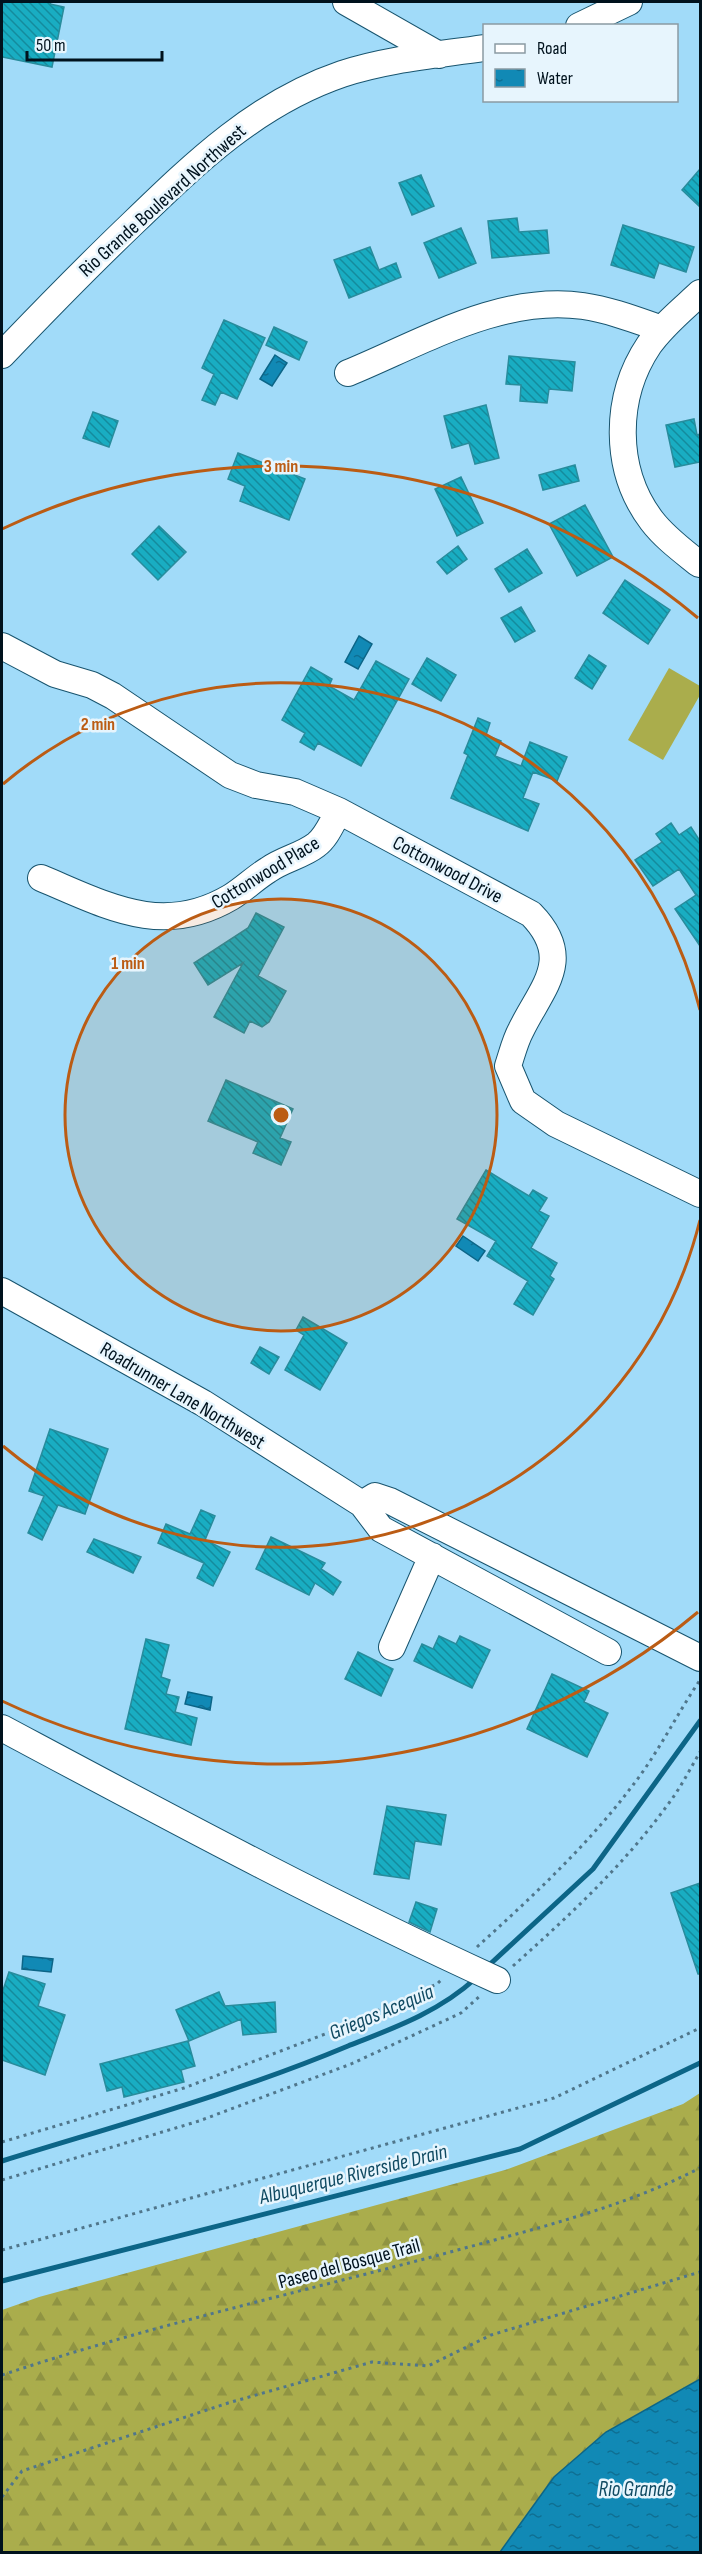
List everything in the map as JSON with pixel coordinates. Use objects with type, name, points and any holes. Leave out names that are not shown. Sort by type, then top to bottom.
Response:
[{"type":"street","points":[[346,2],[439,55]]},
{"type":"street","points":[[583,24],[629,2]]},
{"type":"street","name":"Rio Grande Boulevard Northwest","points":[[2,355],[176,181],[243,124],[284,99],[344,74],[483,48]]},
{"type":"street","points":[[699,564],[671,541],[651,520],[629,476],[622,427],[630,384],[640,361],[662,329],[700,293]]},
{"type":"street","points":[[348,373],[485,316],[513,308],[544,304],[583,306],[662,329]]},
{"type":"street","name":"Cottonwood Drive","points":[[2,646],[55,674],[92,685],[113,696],[230,775],[256,785],[295,792],[339,811],[520,907],[538,921],[547,935],[552,964],[549,980],[520,1031],[508,1066],[523,1101],[556,1124],[700,1194]]},
{"type":"street","name":"Cottonwood Place","points":[[41,878],[114,909],[153,917],[185,915],[230,898],[276,865],[316,845],[324,837],[339,811]]},
{"type":"street","name":"Roadrunner Lane Northwest","points":[[2,1291],[203,1403],[362,1504]]},
{"type":"street","points":[[608,1652],[381,1529],[362,1504],[375,1496],[383,1498],[700,1658]]},
{"type":"street","points":[[392,1647],[432,1556]]},
{"type":"street","points":[[2,1728],[287,1879],[462,1966],[494,1979]]},
{"type":"path","points":[[2,2142],[184,2088],[333,2031],[436,1984],[462,1966],[588,1841],[635,1783],[700,1678]]},
{"type":"path","points":[[2,2180],[199,2121],[351,2064],[461,2013],[494,1979],[580,1906],[620,1863],[670,1802],[700,1752]]},
{"type":"path","points":[[2,2250],[554,2098],[700,2028]]},
{"type":"path","name":"Paseo del Bosque Trail","points":[[2,2376],[125,2339],[536,2229],[616,2204],[700,2168]]},
{"type":"path","points":[[2,2497],[22,2471],[228,2403],[372,2362],[428,2366],[491,2335],[700,2272]]},
{"type":"green space","points":[[669,668],[700,686],[700,695],[663,760],[628,740]]},
{"type":"green space","points":[[700,2093],[700,2379],[606,2432],[554,2477],[500,2552],[2,2552],[2,2310],[39,2297],[505,2170],[683,2104]]},
{"type":"water","points":[[275,355],[287,363],[272,386],[260,379]]},
{"type":"water","points":[[359,636],[372,644],[358,669],[345,662]]},
{"type":"water","points":[[463,1236],[485,1251],[478,1261],[456,1246]]},
{"type":"water","points":[[188,1692],[212,1697],[210,1710],[185,1704]]},
{"type":"water","points":[[23,1956],[53,1959],[51,1972],[22,1969]]},
{"type":"water","name":"Rio Grande","points":[[700,2379],[700,2552],[500,2552],[554,2477],[606,2432]]},
{"type":"building","points":[[2,2],[51,2],[50,4],[64,7],[52,67],[2,57]]},
{"type":"building","points":[[700,169],[700,207],[682,190]]},
{"type":"building","points":[[421,175],[434,206],[412,215],[399,183]]},
{"type":"building","points":[[517,218],[519,232],[547,230],[549,253],[492,258],[488,221]]},
{"type":"building","points":[[623,225],[694,247],[686,272],[659,263],[654,278],[611,265]]},
{"type":"building","points":[[461,228],[476,263],[439,278],[424,243]]},
{"type":"building","points":[[370,247],[379,270],[396,263],[401,277],[349,298],[334,260]]},
{"type":"building","points":[[224,320],[265,338],[237,399],[221,392],[215,405],[202,400],[214,374],[202,368]]},
{"type":"building","points":[[274,327],[307,342],[299,360],[266,345]]},
{"type":"building","points":[[509,356],[575,362],[572,391],[549,389],[547,403],[520,401],[521,385],[506,384]]},
{"type":"building","points":[[486,405],[499,458],[475,464],[469,443],[452,448],[444,416]]},
{"type":"building","points":[[93,412],[118,421],[109,447],[83,438]]},
{"type":"building","points":[[694,419],[697,435],[700,434],[700,462],[675,467],[666,425]]},
{"type":"building","points":[[238,453],[305,479],[289,520],[240,501],[245,486],[228,479]]},
{"type":"building","points":[[575,465],[579,481],[543,490],[539,475]]},
{"type":"building","points":[[461,477],[483,523],[457,536],[435,489]]},
{"type":"building","points":[[585,505],[613,557],[577,576],[549,524]]},
{"type":"building","points":[[159,526],[186,552],[158,580],[132,554]]},
{"type":"building","points":[[458,546],[467,559],[447,574],[437,562]]},
{"type":"building","points":[[527,549],[542,573],[509,592],[495,569]]},
{"type":"building","points":[[625,580],[670,610],[648,644],[603,613]]},
{"type":"building","points":[[521,607],[535,631],[515,642],[501,618]]},
{"type":"building","points":[[589,655],[606,666],[592,689],[575,678]]},
{"type":"building","points":[[427,658],[456,675],[441,701],[412,684]]},
{"type":"building","points":[[376,661],[409,679],[361,766],[318,743],[314,750],[300,742],[305,733],[282,720],[311,667],[332,679],[329,686],[354,700]]},
{"type":"building","points":[[478,718],[490,723],[486,735],[501,741],[495,756],[521,766],[530,742],[567,757],[557,781],[533,772],[523,798],[539,804],[528,831],[451,798],[468,755],[464,753]]},
{"type":"building","points":[[671,823],[679,835],[691,827],[700,841],[700,946],[675,909],[696,895],[679,869],[653,886],[635,860],[662,842],[656,834]]},
{"type":"building","points":[[256,913],[284,927],[258,976],[286,991],[269,1022],[262,1027],[250,1021],[244,1033],[214,1017],[243,963],[208,985],[194,963],[248,928]]},
{"type":"building","points":[[226,1080],[293,1109],[280,1138],[291,1142],[281,1165],[253,1153],[258,1142],[208,1121]]},
{"type":"building","points":[[486,1170],[529,1196],[533,1190],[547,1198],[539,1211],[549,1216],[531,1248],[557,1263],[550,1276],[554,1279],[533,1315],[514,1304],[528,1281],[487,1256],[496,1241],[457,1219]]},
{"type":"building","points":[[303,1317],[347,1343],[320,1390],[285,1370],[304,1335],[296,1330]]},
{"type":"building","points":[[260,1347],[279,1357],[269,1374],[251,1363]]},
{"type":"building","points":[[50,1429],[108,1449],[85,1514],[58,1505],[42,1540],[28,1533],[44,1496],[29,1491]]},
{"type":"building","points":[[201,1510],[215,1516],[205,1540],[230,1552],[213,1586],[197,1578],[204,1563],[158,1543],[166,1524],[190,1534]]},
{"type":"building","points":[[271,1537],[325,1563],[321,1569],[341,1582],[333,1595],[315,1583],[309,1595],[256,1569]]},
{"type":"building","points":[[94,1539],[141,1557],[133,1573],[87,1552]]},
{"type":"building","points":[[439,1636],[456,1644],[460,1636],[490,1650],[472,1688],[414,1661],[422,1644],[433,1649]]},
{"type":"building","points":[[146,1639],[169,1645],[161,1677],[170,1680],[166,1694],[179,1697],[175,1712],[197,1718],[191,1745],[125,1729]]},
{"type":"building","points":[[358,1652],[393,1669],[381,1696],[345,1679]]},
{"type":"building","points":[[552,1674],[589,1691],[584,1702],[608,1713],[587,1757],[527,1729]]},
{"type":"building","points":[[387,1806],[446,1815],[441,1845],[415,1841],[409,1879],[374,1874]]},
{"type":"building","points":[[700,1883],[700,1974],[698,1974],[671,1893]]},
{"type":"building","points":[[416,1902],[437,1909],[430,1932],[409,1922]]},
{"type":"building","points":[[9,1972],[45,1984],[38,2006],[65,2015],[45,2075],[2,2060],[2,1993]]},
{"type":"building","points":[[219,1992],[225,2006],[275,2002],[276,2032],[243,2035],[241,2019],[189,2041],[176,2010]]},
{"type":"building","points":[[188,2041],[195,2066],[181,2070],[184,2082],[124,2097],[122,2087],[107,2091],[100,2064]]},
{"type":"waterway","name":"Griegos Acequia","points":[[487,1967],[593,1869],[700,1721]]},
{"type":"waterway","name":"Griegos Acequia","points":[[2,2161],[176,2108],[306,2063],[415,2018],[447,2000],[476,1978]]},
{"type":"waterway","name":"Albuquerque Riverside Drain","points":[[2,2281],[520,2149],[700,2063]]}]
